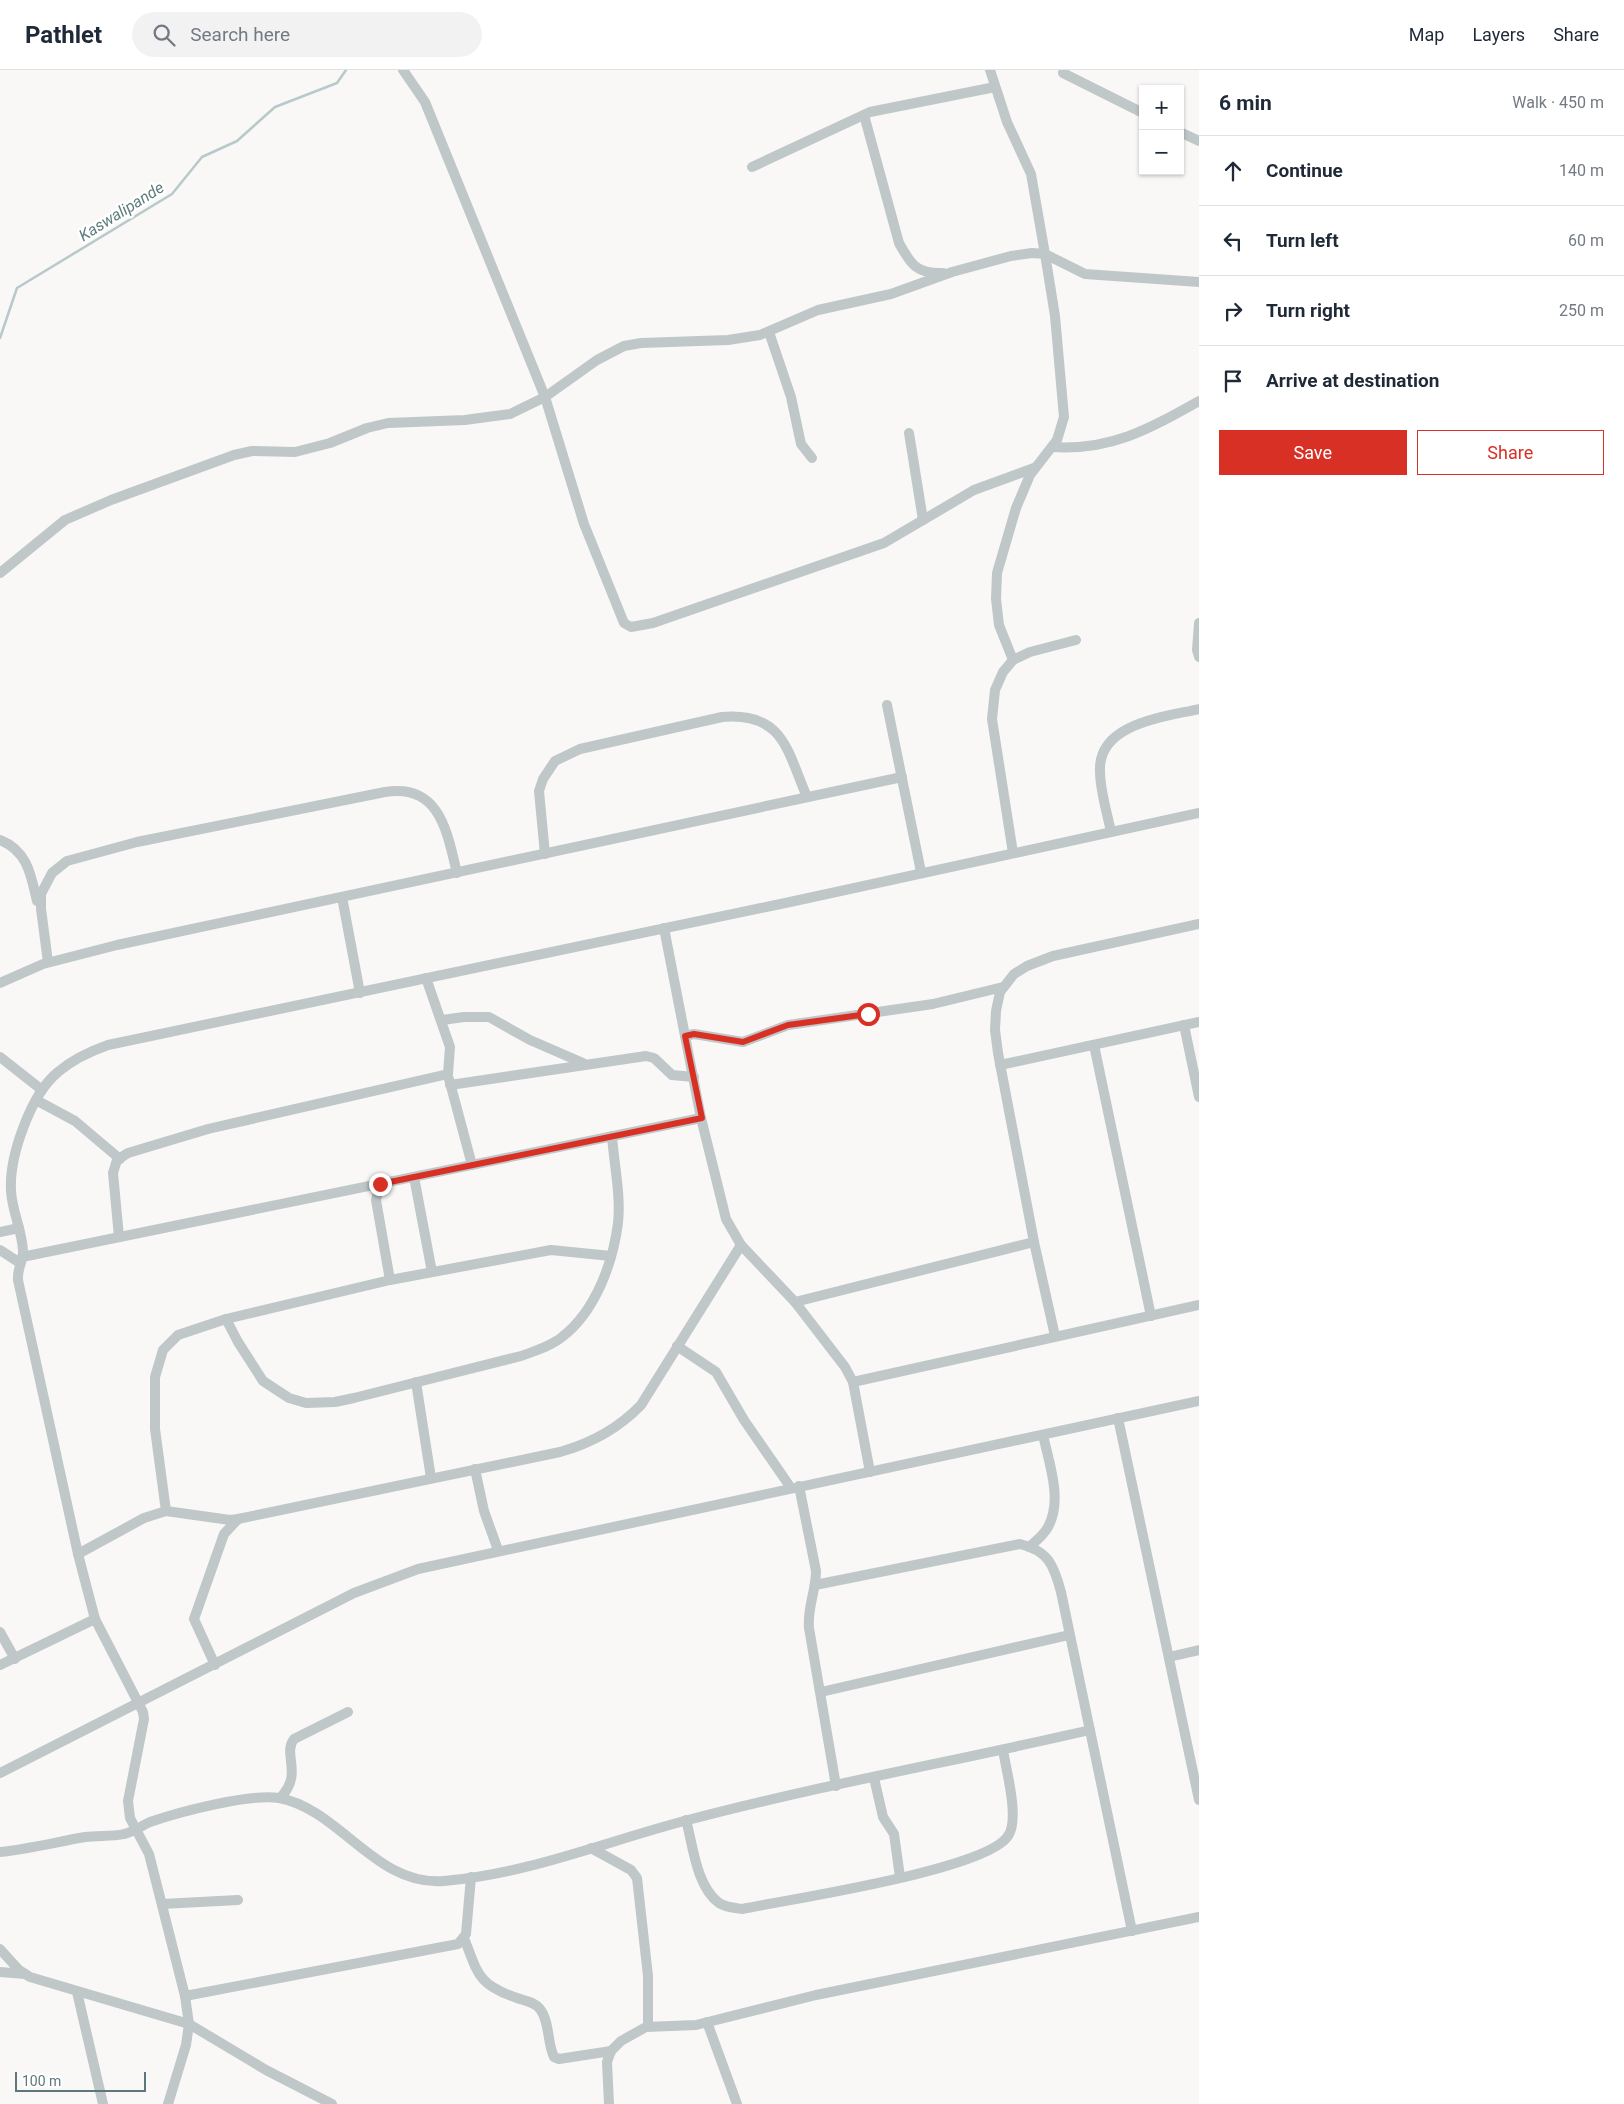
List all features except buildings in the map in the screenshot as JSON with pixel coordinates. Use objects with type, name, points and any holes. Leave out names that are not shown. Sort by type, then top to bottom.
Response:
[{"type":"street","points":[[403,70],[425,102],[545,397],[584,524],[624,623],[631,627],[653,624],[863,552],[901,534],[974,490],[1034,468]]},
{"type":"street","points":[[990,70],[1007,122],[1031,174],[1055,316],[1064,409],[1063,424],[1052,447],[1034,468],[1016,508],[997,573],[996,599],[999,624],[1013,660]]},
{"type":"street","points":[[1063,73],[1139,111]]},
{"type":"street","points":[[752,167],[864,115],[995,87]]},
{"type":"street","points":[[864,115],[899,243],[908,260],[917,269],[930,274],[952,272]]},
{"type":"street","points":[[1184,134],[1199,141]]},
{"type":"street","points":[[0,573],[65,520],[111,500],[234,455],[252,451],[296,452],[330,443],[367,428],[388,424],[495,417],[522,409],[545,397],[596,360],[624,346],[641,343],[728,340],[769,332],[818,310],[891,294],[952,272],[1011,256],[1032,253],[1045,254],[1085,274],[1199,282]]},
{"type":"street","points":[[769,332],[791,397],[801,444],[812,458]]},
{"type":"street","points":[[1052,447],[1074,448],[1095,446],[1133,436],[1199,401]]},
{"type":"street","points":[[909,433],[923,520]]},
{"type":"street","points":[[1199,623],[1197,650],[1199,657]]},
{"type":"street","points":[[1013,853],[992,720],[996,690],[1003,672],[1013,660],[1030,652],[1076,640]]},
{"type":"street","points":[[887,705],[921,872]]},
{"type":"street","points":[[1111,832],[1100,771],[1102,755],[1114,738],[1126,729],[1199,708]]},
{"type":"street","points":[[545,854],[539,791],[543,779],[556,761],[580,749],[722,717],[744,716],[773,727],[784,741],[807,797]]},
{"type":"street","points":[[0,983],[48,962],[117,945],[902,777]]},
{"type":"street","points":[[48,962],[41,909],[41,894],[46,880],[58,867],[76,857],[146,840],[396,790],[406,790],[417,795],[437,812],[450,843],[457,873]]},
{"type":"street","points":[[168,2104],[186,2045],[189,2024],[185,1996],[149,1854],[130,1818],[128,1807],[144,1719],[140,1703],[95,1619],[78,1554],[18,1280],[17,1269],[21,1260],[19,1228],[11,1182],[19,1139],[42,1090],[57,1072],[108,1045],[1199,813]]},
{"type":"street","points":[[0,840],[7,843],[26,861],[34,880],[37,901],[41,909]]},
{"type":"street","points":[[342,897],[360,992]]},
{"type":"street","points":[[1055,1336],[1034,1242],[1000,1065],[995,1030],[996,1011],[1004,987],[1021,970],[1053,956],[1199,924]]},
{"type":"street","points":[[664,928],[702,1118],[726,1219],[741,1245],[795,1302],[845,1367],[852,1382],[870,1472]]},
{"type":"street","points":[[426,978],[450,1047],[448,1074],[450,1085],[472,1165]]},
{"type":"street","points":[[685,1036],[694,1034],[743,1042],[788,1025],[851,1018],[933,1004],[1004,987]]},
{"type":"street","points":[[442,1020],[464,1017],[489,1018],[530,1040],[583,1064]]},
{"type":"street","points":[[1000,1065],[1199,1022]]},
{"type":"street","points":[[1184,1025],[1199,1097]]},
{"type":"street","points":[[1094,1045],[1151,1316]]},
{"type":"street","points":[[450,1085],[583,1064],[650,1056],[672,1075],[694,1077]]},
{"type":"street","points":[[0,1057],[42,1090]]},
{"type":"street","points":[[119,1236],[113,1173],[120,1159],[128,1153],[208,1129],[448,1074]]},
{"type":"street","points":[[36,1100],[75,1121],[120,1159]]},
{"type":"street","points":[[0,1250],[21,1260],[119,1236],[702,1118]]},
{"type":"street","points":[[226,1319],[263,1381],[273,1390],[298,1402],[335,1402],[521,1356],[560,1338],[576,1326],[596,1295],[611,1256],[618,1223],[612,1136]]},
{"type":"street","points":[[414,1177],[432,1272]]},
{"type":"street","points":[[380,1184],[376,1200],[390,1280]]},
{"type":"street","points":[[0,1232],[19,1228]]},
{"type":"street","points":[[795,1302],[1034,1242]]},
{"type":"street","points":[[78,1554],[144,1518],[166,1511],[230,1520],[238,1519],[574,1448],[608,1432],[641,1405],[741,1245]]},
{"type":"street","points":[[166,1511],[154,1404],[155,1377],[160,1356],[167,1344],[178,1335],[226,1319],[390,1280],[551,1250],[611,1256]]},
{"type":"street","points":[[852,1382],[1199,1305]]},
{"type":"street","points":[[677,1346],[716,1372],[744,1420],[795,1487],[816,1571],[808,1618],[836,1786]]},
{"type":"street","points":[[416,1382],[431,1478]]},
{"type":"street","points":[[0,1773],[216,1665],[354,1593],[388,1578],[418,1568],[1199,1401]]},
{"type":"street","points":[[1118,1418],[1199,1800]]},
{"type":"street","points":[[1029,1546],[1048,1528],[1055,1506],[1043,1435]]},
{"type":"street","points":[[475,1469],[484,1511],[498,1550]]},
{"type":"street","points":[[216,1665],[194,1619],[224,1534],[238,1519]]},
{"type":"street","points":[[815,1585],[1020,1544],[1029,1546],[1045,1556],[1054,1567],[1132,1930]]},
{"type":"street","points":[[0,1665],[95,1619]]},
{"type":"street","points":[[0,1632],[15,1659]]},
{"type":"street","points":[[821,1692],[1069,1634]]},
{"type":"street","points":[[1169,1657],[1199,1650]]},
{"type":"street","points":[[280,1798],[286,1792],[292,1777],[291,1743],[299,1736],[348,1712]]},
{"type":"street","points":[[0,1852],[33,1848],[86,1837],[126,1834],[150,1822],[200,1809],[256,1798],[280,1798],[305,1807],[364,1850],[404,1875],[433,1882],[515,1869],[686,1820],[1090,1730]]},
{"type":"street","points":[[686,1820],[700,1871],[706,1885],[720,1903],[731,1907],[742,1908],[900,1877],[969,1860],[998,1846],[1008,1836],[1013,1827],[1013,1812],[1003,1750]]},
{"type":"street","points":[[874,1778],[883,1817],[894,1834],[900,1877]]},
{"type":"street","points":[[591,1848],[631,1870],[637,1878],[648,1976],[648,2026]]},
{"type":"street","points":[[471,1877],[464,1938],[477,1971],[486,1984],[499,1992],[534,2004],[542,2011],[554,2057],[559,2059],[611,2051]]},
{"type":"street","points":[[162,1904],[238,1900]]},
{"type":"street","points":[[609,2104],[607,2062],[611,2051],[621,2041],[648,2026],[690,2025],[707,2022],[834,1991],[1199,1917]]},
{"type":"street","points":[[185,1996],[454,1945],[464,1938]]},
{"type":"street","points":[[0,1949],[24,1974]]},
{"type":"street","points":[[0,1972],[24,1974],[77,1992],[189,2024],[266,2070],[332,2104]]},
{"type":"street","points":[[77,1992],[103,2104]]},
{"type":"street","points":[[707,2022],[737,2104]]},
{"type":"waterway","name":"Kaswalipande","points":[[0,338],[17,288],[172,194],[202,157],[237,141],[275,107],[337,83],[346,70]]},
{"type":"route","points":[[380,1184],[702,1118],[685,1036],[694,1034],[743,1042],[778,1027],[851,1018],[868,1014]]}]
